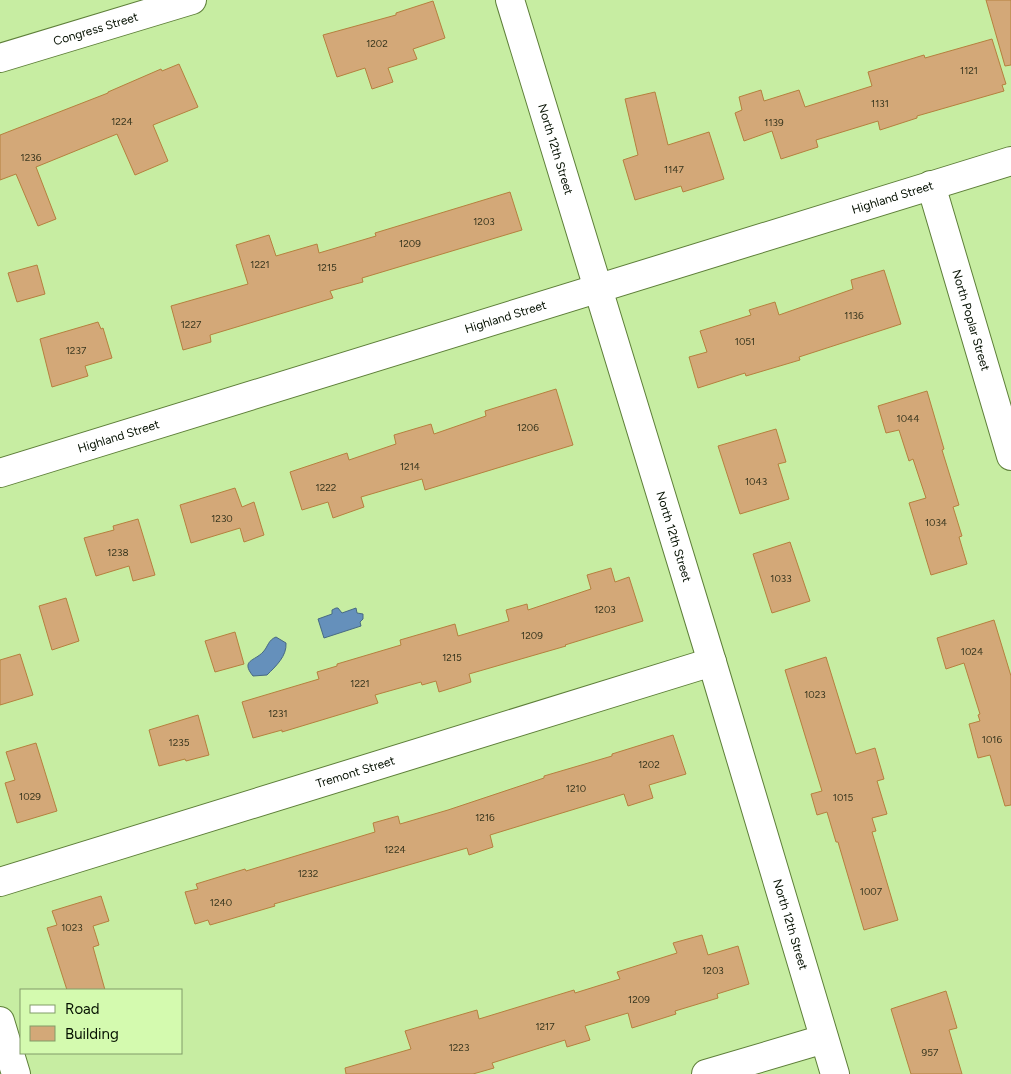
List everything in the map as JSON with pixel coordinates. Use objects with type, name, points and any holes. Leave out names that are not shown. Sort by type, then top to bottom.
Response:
[{"type":"street","name":"Congress Street","points":[[0,58],[192,0]]},
{"type":"street","name":"North 12th Street","points":[[510,0],[712,662],[834,1074]]},
{"type":"street","name":"Highland Street","points":[[0,473],[1011,161]]},
{"type":"street","name":"North Poplar Street","points":[[931,186],[1011,456]]},
{"type":"street","name":"Tremont Street","points":[[0,882],[712,662]]},
{"type":"street","points":[[0,1021],[16,1074]]},
{"type":"street","points":[[706,1074],[824,1039]]},
{"type":"water","points":[[336,608],[342,613],[356,608],[357,613],[363,614],[363,619],[360,622],[361,626],[324,638],[318,619],[332,614],[332,610]]},
{"type":"water","points":[[276,637],[286,643],[283,656],[267,675],[253,676],[249,671],[248,664],[260,655],[273,638]]},
{"type":"building","points":[[986,0],[1011,0],[1011,65],[1005,66]]},
{"type":"building","points":[[433,1],[445,38],[413,49],[417,59],[388,68],[393,82],[372,89],[365,68],[337,77],[323,35],[396,15],[396,13]]},
{"type":"building","points":[[992,39],[1006,84],[1002,85],[1004,91],[917,116],[917,118],[880,130],[878,121],[816,140],[818,147],[781,159],[772,131],[744,141],[735,113],[742,110],[739,97],[761,90],[764,101],[799,90],[805,107],[872,86],[868,72],[924,55],[925,58]]},
{"type":"building","points":[[179,64],[198,107],[153,125],[168,161],[135,175],[117,134],[36,167],[56,219],[38,226],[16,174],[0,180],[0,135],[108,93],[161,69],[162,71]]},
{"type":"building","points":[[655,92],[668,145],[709,132],[724,179],[683,192],[681,186],[635,200],[623,160],[638,155],[625,99]]},
{"type":"building","points":[[510,192],[522,230],[362,278],[363,282],[330,291],[333,298],[210,335],[211,342],[183,350],[171,306],[248,284],[236,245],[269,235],[276,256],[317,244],[319,253],[376,236],[375,233]]},
{"type":"building","points":[[37,265],[45,294],[17,302],[8,273]]},
{"type":"building","points":[[884,270],[901,324],[799,357],[800,360],[746,376],[745,373],[698,388],[689,357],[707,352],[700,331],[751,315],[749,310],[775,302],[779,315],[853,289],[851,280]]},
{"type":"building","points":[[98,322],[101,329],[103,328],[112,358],[85,366],[88,376],[52,387],[40,339]]},
{"type":"building","points":[[556,389],[573,445],[425,490],[422,479],[361,497],[364,507],[333,518],[328,502],[302,510],[290,472],[347,453],[349,460],[396,444],[394,435],[431,424],[434,434],[486,416],[485,411]]},
{"type":"building","points":[[927,391],[944,449],[942,450],[959,505],[953,507],[962,536],[959,537],[967,564],[931,575],[909,503],[926,498],[913,459],[909,461],[899,430],[886,433],[878,406]]},
{"type":"building","points":[[776,429],[786,462],[778,464],[789,499],[740,514],[718,446]]},
{"type":"building","points":[[235,488],[242,507],[254,502],[264,535],[244,542],[240,528],[191,543],[180,505]]},
{"type":"building","points":[[138,519],[155,575],[133,581],[129,566],[96,576],[84,538],[114,530],[113,526]]},
{"type":"building","points":[[790,542],[810,601],[772,613],[753,554]]},
{"type":"building","points":[[611,568],[615,582],[629,577],[643,621],[469,674],[471,682],[439,692],[436,681],[422,685],[421,682],[375,695],[378,703],[282,732],[282,730],[253,738],[242,702],[319,679],[317,672],[401,645],[400,640],[455,624],[458,636],[509,621],[506,610],[527,604],[528,610],[591,589],[587,575]]},
{"type":"building","points":[[66,598],[79,641],[52,650],[39,606]]},
{"type":"building","points":[[994,620],[1011,676],[1011,805],[1005,806],[990,755],[978,758],[969,724],[980,721],[978,715],[980,714],[964,663],[946,669],[937,638]]},
{"type":"building","points":[[235,632],[244,664],[215,672],[205,641]]},
{"type":"building","points":[[20,654],[33,695],[0,705],[0,660]]},
{"type":"building","points":[[826,657],[856,754],[875,748],[884,779],[877,781],[887,814],[872,818],[876,831],[872,832],[898,920],[864,930],[838,842],[836,842],[827,812],[817,815],[811,794],[822,791],[785,670]]},
{"type":"building","points":[[198,715],[209,755],[159,766],[149,730]]},
{"type":"building","points":[[673,735],[686,774],[649,785],[653,798],[628,806],[624,794],[490,835],[493,847],[469,855],[467,848],[274,904],[275,906],[210,925],[208,920],[195,924],[185,892],[198,889],[196,884],[375,832],[373,823],[398,816],[400,824],[448,810],[544,778],[544,776],[612,756],[612,754]]},
{"type":"building","points":[[36,743],[57,811],[17,823],[5,783],[15,780],[6,752]]},
{"type":"building","points":[[101,896],[109,921],[93,926],[99,945],[93,947],[105,989],[67,989],[47,928],[57,925],[52,911]]},
{"type":"building","points":[[702,935],[708,955],[738,946],[749,984],[717,994],[718,998],[675,1011],[676,1014],[632,1028],[628,1013],[585,1026],[590,1040],[567,1047],[565,1040],[492,1063],[494,1068],[473,1074],[346,1074],[345,1068],[411,1049],[405,1031],[477,1010],[479,1019],[574,990],[575,993],[620,979],[617,972],[677,953],[673,943]]},
{"type":"building","points":[[946,991],[957,1028],[949,1030],[962,1074],[911,1074],[891,1009]]}]
